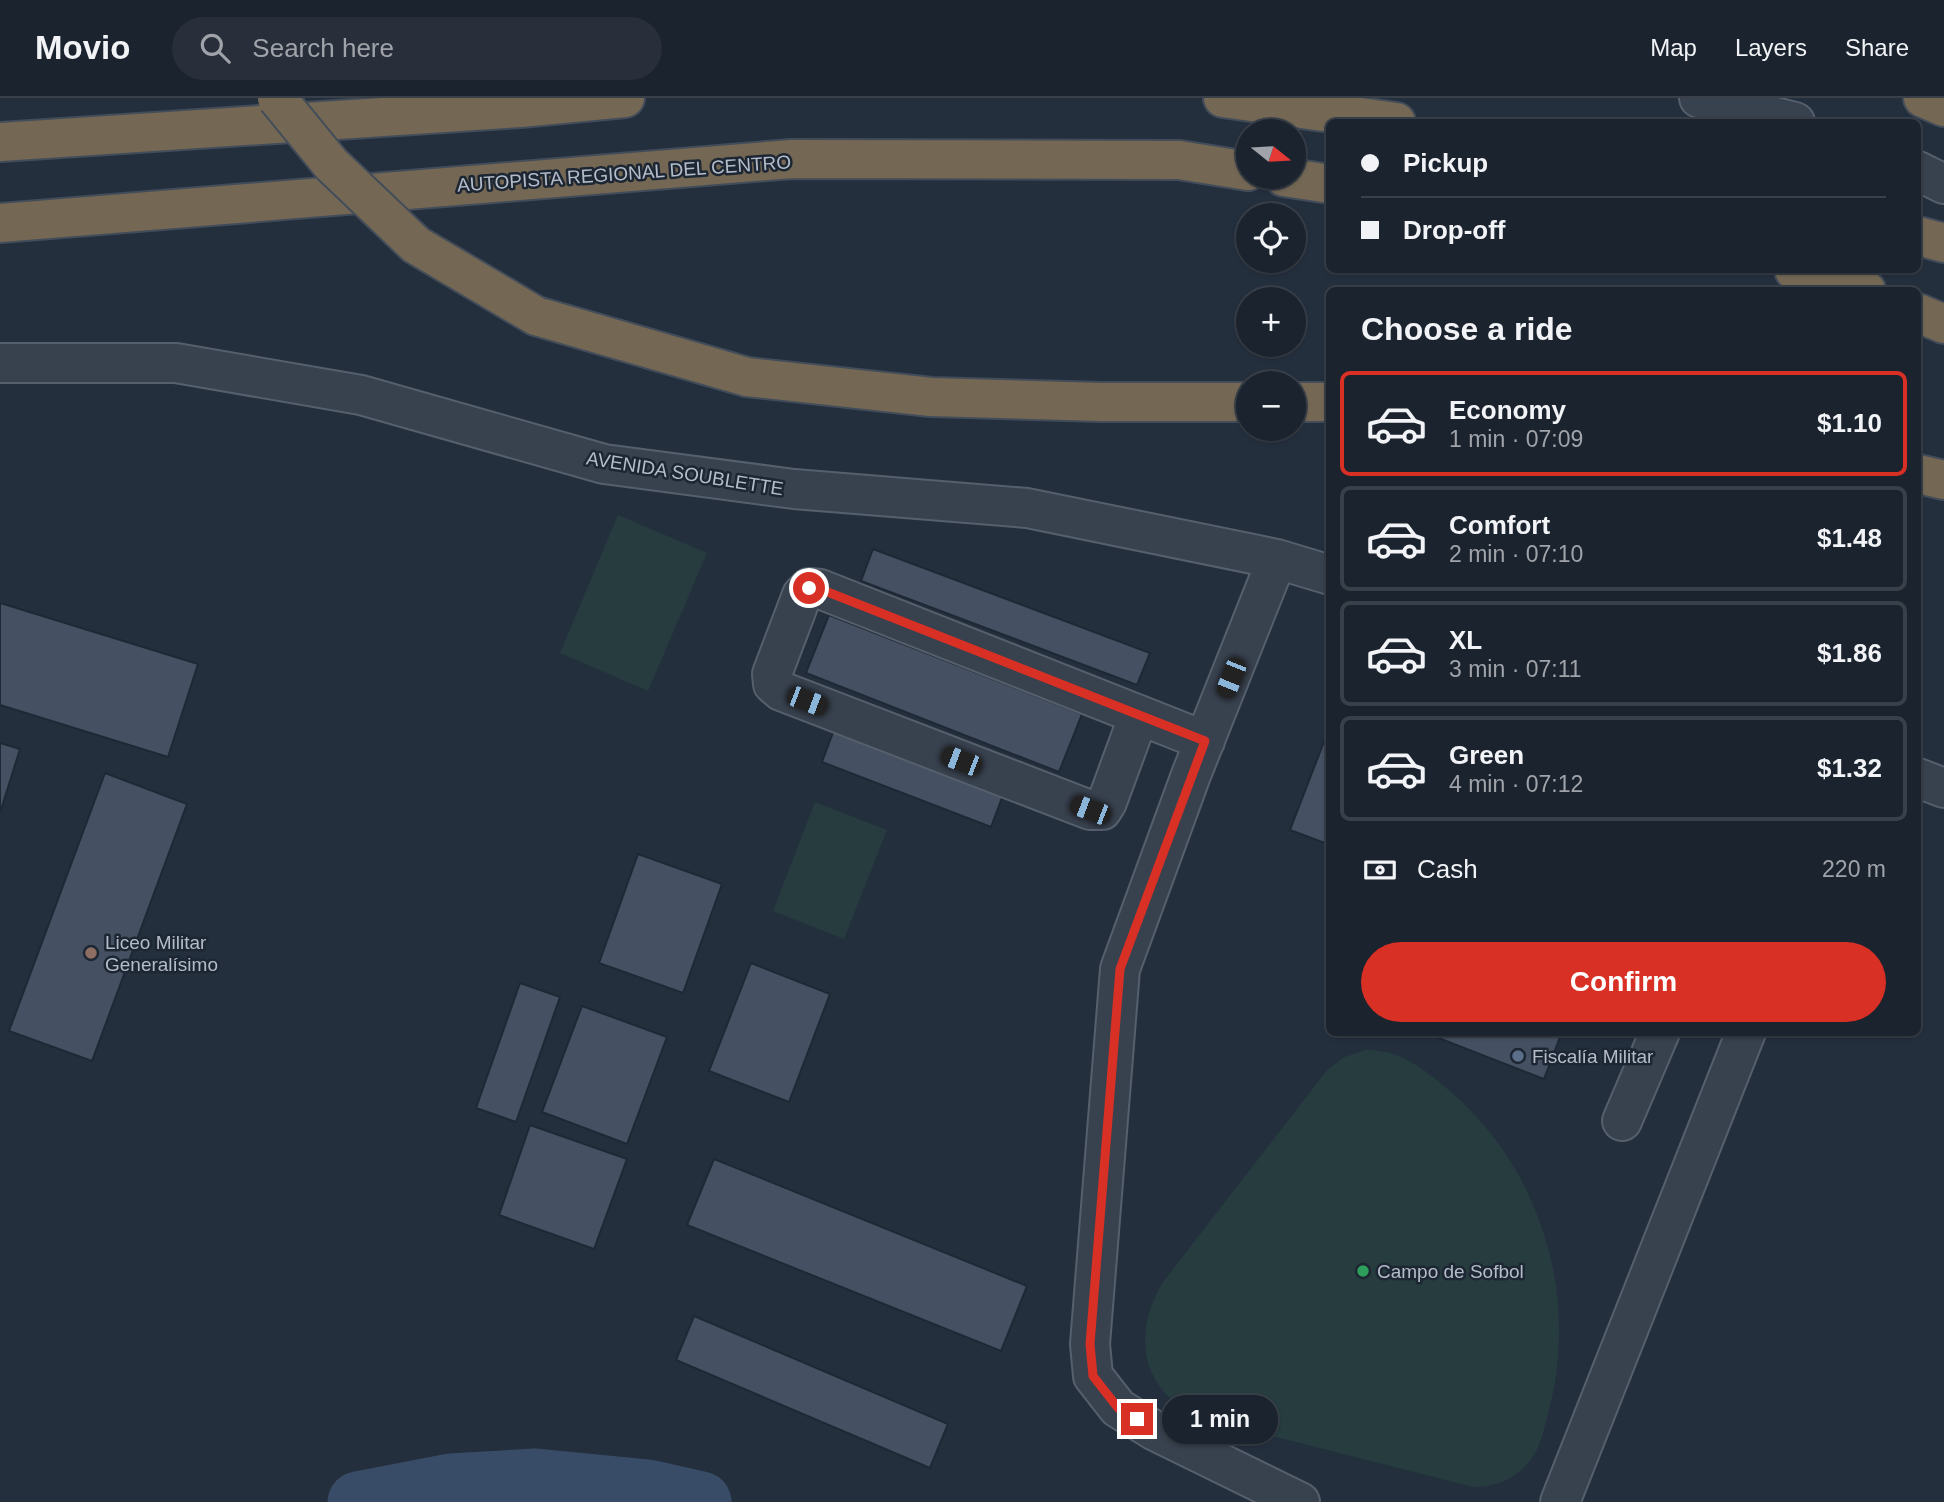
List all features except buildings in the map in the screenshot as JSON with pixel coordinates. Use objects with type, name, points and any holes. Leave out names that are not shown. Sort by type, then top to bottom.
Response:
[{"type":"highway","points":[[277,98],[331,164],[416,245],[536,316],[747,377],[931,397],[1102,402],[1236,402]]},
{"type":"highway","points":[[0,142],[625,98]]},
{"type":"highway","points":[[1223,98],[1374,119]]},
{"type":"highway","points":[[1923,98],[1944,107]]},
{"type":"highway","name":"AUTOPISTA REGIONAL DEL CENTRO","points":[[0,223],[792,159],[1179,160],[1236,169]]},
{"type":"highway","points":[[1306,180],[1326,183]]},
{"type":"highway","points":[[1921,237],[1944,243]]},
{"type":"highway","points":[[1810,273],[1836,278],[1858,287]]},
{"type":"highway","points":[[1921,314],[1944,324]]},
{"type":"highway","points":[[1306,402],[1326,402]]},
{"type":"highway","points":[[1921,475],[1944,480]]},
{"type":"lane","points":[[1699,98],[1783,119]]},
{"type":"lane","points":[[1921,172],[1944,184]]},
{"type":"lane","name":"AVENIDA SOUBLETTE","points":[[0,363],[176,363],[361,395],[604,464],[794,489],[1027,508],[1278,559],[1326,574]]},
{"type":"lane","points":[[1278,559],[1205,741],[1120,969],[1090,1344],[1093,1376],[1118,1408],[1155,1430],[1300,1502]]},
{"type":"lane","points":[[1139,715],[1107,802],[1102,810],[1090,810],[781,691],[773,684],[772,674],[802,595],[809,588],[820,589],[1205,741]]},
{"type":"lane","points":[[1921,779],[1944,788]]},
{"type":"lane","points":[[1622,1121],[1658,1036]]},
{"type":"lane","points":[[1560,1502],[1744,1036]]},
{"type":"green space","points":[[618,515],[707,553],[648,691],[560,653]]},
{"type":"green space","points":[[815,802],[887,830],[844,939],[773,911]]},
{"type":"green space","name":"Campo de Sofbol","points":[[1365,1050],[1377,1050],[1398,1056],[1418,1066],[1472,1112],[1496,1140],[1517,1172],[1533,1205],[1547,1245],[1556,1286],[1559,1319],[1557,1369],[1551,1402],[1541,1440],[1530,1461],[1517,1474],[1492,1485],[1474,1487],[1201,1418],[1181,1407],[1165,1393],[1154,1378],[1148,1360],[1145,1341],[1147,1322],[1163,1282],[1328,1069],[1345,1057]]},
{"type":"waterway","points":[[358,1502],[451,1484],[536,1479],[648,1490],[701,1502]]},
{"type":"place","name":"Liceo Militar Generalísimo","points":[[91,953]]},
{"type":"place","name":"Fiscalía Militar","points":[[1518,1056]]},
{"type":"place","name":"Campo de Sofbol","points":[[1363,1271]]},
{"type":"route","points":[[809,588],[820,589],[1205,741],[1120,969],[1090,1344],[1093,1376],[1118,1408],[1137,1419]]}]
